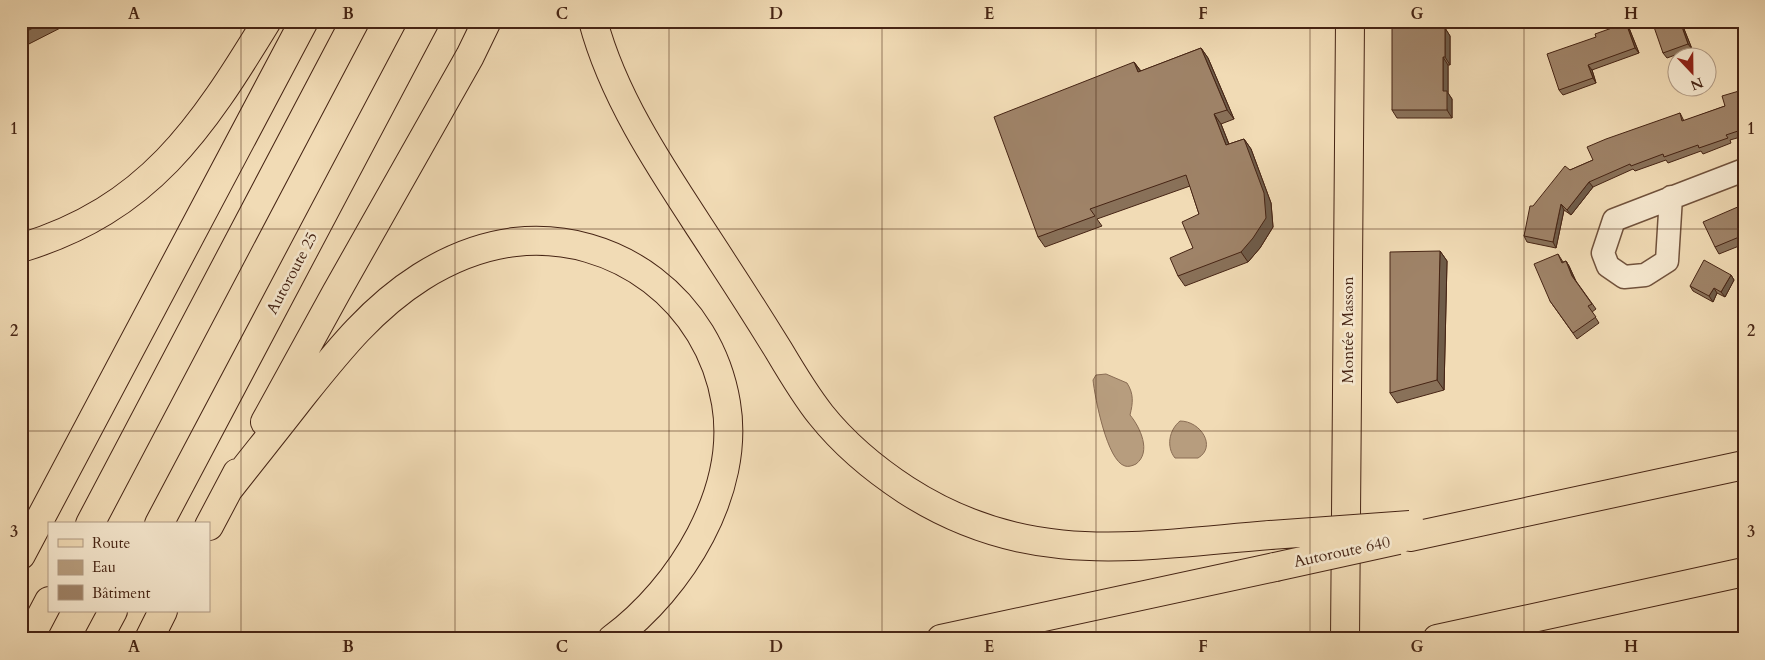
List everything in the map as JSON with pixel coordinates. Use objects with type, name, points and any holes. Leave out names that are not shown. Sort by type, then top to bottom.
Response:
[{"type":"main road","points":[[21,248],[53,237],[90,219],[121,200],[150,178],[182,146],[204,118],[267,21]]},
{"type":"main road","points":[[21,555],[304,21]]},
{"type":"main road","points":[[91,522],[355,21]]},
{"type":"main road","name":"Autoroute 25","points":[[160,522],[425,21]]},
{"type":"main road","points":[[336,293],[424,122],[470,21]]},
{"type":"main road","points":[[210,524],[336,293],[470,56],[487,21]]},
{"type":"main road","points":[[593,21],[609,68],[622,98],[652,152],[807,396],[838,434],[873,466],[914,495],[955,517],[999,533],[1044,543],[1094,547],[1146,546],[1270,535],[1410,531],[1492,519],[1744,465]]},
{"type":"main road","name":"Montée Masson","points":[[1345,639],[1350,21]]},
{"type":"main road","points":[[228,490],[351,336],[384,304],[422,276],[475,251],[513,242],[556,242],[594,250],[629,265],[644,274],[659,285],[685,312],[706,342],[719,373],[728,422],[728,441],[722,478],[712,511],[701,535],[662,590],[633,621],[612,639]]},
{"type":"main road","name":"Autoroute 640","points":[[941,639],[1275,567],[1410,531]]},
{"type":"main road","points":[[1437,639],[1744,572]]},
{"type":"main road","points":[[29,639],[48,603]]},
{"type":"main road","points":[[98,639],[112,612]]},
{"type":"main road","points":[[148,639],[162,612]]},
{"type":"street","points":[[1671,197],[1744,170]]},
{"type":"water","points":[[1106,374],[1127,383],[1131,391],[1130,415],[1141,433],[1144,446],[1141,459],[1132,466],[1125,466],[1119,462],[1107,441],[1103,428],[1093,380],[1096,375]]},
{"type":"water","points":[[1180,421],[1194,425],[1204,435],[1206,448],[1204,453],[1198,458],[1175,458],[1172,454],[1170,449],[1171,434]]},
{"type":"building","points":[[21,21],[47,21],[21,34]]},
{"type":"building","points":[[1672,21],[1674,26],[1681,24],[1688,44],[1677,48],[1668,48],[1668,51],[1663,53],[1654,27]]},
{"type":"building","points":[[1626,23],[1635,48],[1588,65],[1593,78],[1559,90],[1547,54],[1596,37],[1595,34]]},
{"type":"building","points":[[1392,28],[1445,28],[1443,91],[1447,91],[1447,110],[1392,110]]},
{"type":"building","points":[[1201,48],[1227,110],[1214,114],[1226,145],[1244,139],[1264,193],[1266,218],[1241,252],[1178,276],[1170,258],[1193,248],[1182,222],[1199,214],[1186,175],[1090,209],[1095,216],[1038,237],[994,117],[1134,62],[1138,72]]},
{"type":"building","points":[[1739,91],[1742,101],[1744,99],[1744,129],[1726,135],[1728,138],[1699,148],[1698,145],[1664,157],[1663,154],[1631,166],[1630,164],[1589,182],[1567,210],[1561,204],[1553,242],[1524,236],[1530,206],[1533,206],[1565,166],[1570,170],[1593,160],[1587,147],[1680,113],[1682,121],[1725,106],[1722,96]]},
{"type":"building","points":[[1740,206],[1744,212],[1744,235],[1715,247],[1703,222]]},
{"type":"building","points":[[1440,251],[1437,380],[1390,393],[1390,252]]},
{"type":"building","points":[[1558,254],[1562,263],[1566,261],[1572,276],[1592,304],[1588,306],[1596,317],[1573,333],[1550,301],[1534,264]]},
{"type":"building","points":[[1704,260],[1731,275],[1721,292],[1714,288],[1709,296],[1690,286]]}]
